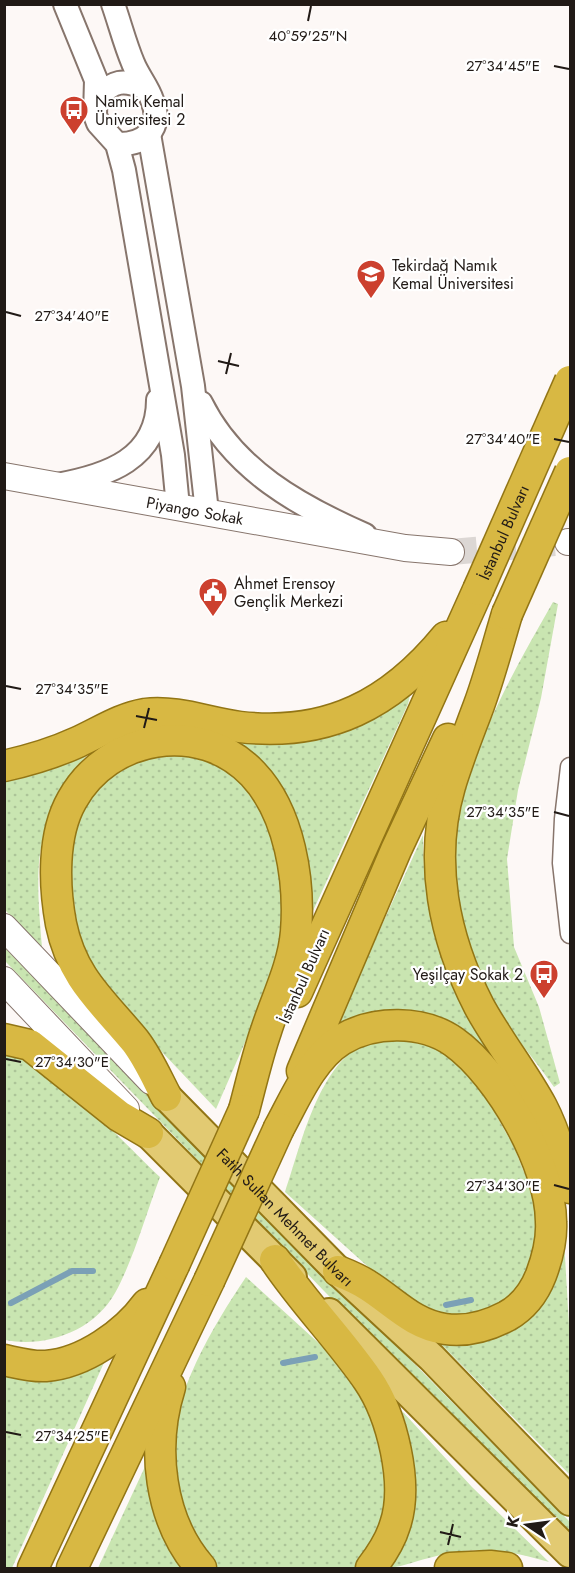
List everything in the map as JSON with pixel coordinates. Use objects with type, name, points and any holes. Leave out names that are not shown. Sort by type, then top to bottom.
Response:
[{"type":"highway","name":"İstanbul Bulvarı","points":[[33,1569],[174,1265],[570,381]]},
{"type":"highway","name":"İstanbul Bulvarı","points":[[72,1569],[279,1128],[338,982],[396,849],[507,614],[570,472]]},
{"type":"highway","points":[[4,766],[42,758],[122,721],[145,714],[169,714],[267,729],[300,728],[330,722],[361,710],[414,674],[453,629],[478,590]]},
{"type":"highway","points":[[507,614],[480,704],[449,788],[440,834],[439,866],[448,928],[467,982],[493,1030],[541,1106],[554,1135],[570,1188]]},
{"type":"highway","points":[[166,1096],[135,1041],[91,992],[77,972],[61,923],[56,867],[58,845],[71,802],[99,765],[139,745],[163,740],[186,740],[209,746],[253,774],[273,803],[281,822],[292,865],[296,911],[291,959],[266,1031],[244,1110]]},
{"type":"highway","points":[[279,1128],[306,1079],[341,1040],[387,1025],[406,1025],[429,1030],[453,1041],[473,1059],[502,1093],[539,1167],[552,1221],[544,1267],[536,1288],[525,1303],[497,1322],[461,1330],[444,1329],[424,1323],[405,1314],[367,1284],[338,1271]]},
{"type":"highway","points":[[4,1039],[30,1045],[119,1116],[148,1133]]},
{"type":"highway","points":[[275,1260],[296,1291],[368,1379],[381,1401],[397,1458],[400,1492],[396,1523],[386,1547],[370,1569]]},
{"type":"highway","points":[[4,1360],[47,1366],[99,1347],[120,1332],[140,1313],[174,1265]]},
{"type":"highway","points":[[201,1569],[176,1530],[164,1491],[159,1446],[166,1402],[209,1281]]},
{"type":"highway","points":[[450,1569],[490,1566],[507,1569]]},
{"type":"main road","name":"Piyango Sokak","points":[[4,476],[383,543],[451,552]]},
{"type":"main road","name":"Fatih Sultan Mehmet Bulvarı","points":[[4,927],[338,1271],[432,1358],[570,1501]]},
{"type":"main road","points":[[4,980],[148,1133],[495,1475],[570,1553]]},
{"type":"street","points":[[65,4],[96,80],[98,96],[95,106],[98,123],[117,144],[124,170],[173,454],[178,507]]},
{"type":"street","points":[[113,4],[143,87],[154,103],[154,124],[149,134],[134,143],[117,144]]},
{"type":"street","points":[[98,96],[118,81],[126,80],[143,87]]},
{"type":"street","points":[[149,134],[193,386],[207,512]]},
{"type":"street","points":[[57,485],[114,469],[134,457],[146,445],[158,414],[158,374]]},
{"type":"street","points":[[193,386],[212,426],[249,467],[276,488],[338,523],[383,543]]},
{"type":"street","points":[[570,767],[562,863],[570,934]]},
{"type":"green space","points":[[553,602],[558,604],[541,698],[518,790],[507,859],[514,947],[539,1007],[560,1083],[554,1087],[505,1021],[485,989],[460,912],[455,865],[459,819],[470,774],[486,730]]},
{"type":"green space","points":[[410,695],[408,704],[312,913],[309,884],[223,734],[380,714]]},
{"type":"green space","points":[[92,748],[59,798],[42,841],[38,888],[42,947],[5,910],[4,780]]},
{"type":"green space","points":[[153,754],[182,754],[224,767],[241,782],[263,812],[278,843],[284,915],[273,978],[216,1109],[105,992],[80,944],[68,858],[73,830],[87,801],[106,779]]},
{"type":"green space","points":[[423,835],[424,870],[436,930],[494,1050],[485,1056],[472,1043],[335,1028]]},
{"type":"green space","points":[[4,947],[570,1522],[570,1533],[355,1323],[5,961]]},
{"type":"green space","points":[[408,1034],[454,1055],[480,1086],[514,1147],[532,1192],[538,1219],[535,1255],[529,1278],[497,1310],[450,1320],[396,1292],[285,1192],[312,1112],[321,1092],[344,1058],[364,1043]]},
{"type":"green space","points":[[4,1053],[22,1059],[64,1087],[86,1105],[160,1177],[128,1266],[115,1293],[95,1318],[68,1334],[52,1339],[21,1342],[5,1340]]},
{"type":"green space","points":[[563,1222],[570,1343],[570,1475],[438,1341],[491,1337],[521,1325],[534,1314],[544,1300],[552,1282]]},
{"type":"green space","points":[[246,1277],[345,1367],[374,1415],[389,1491],[380,1530],[367,1560],[354,1568],[214,1568],[204,1560],[181,1505],[172,1474],[171,1449],[182,1397],[205,1345]]},
{"type":"green space","points":[[107,1356],[12,1568],[4,1568],[4,1370]]},
{"type":"green space","points":[[402,1411],[472,1487],[549,1562],[503,1551],[475,1550],[445,1554],[401,1566],[383,1568],[415,1490],[409,1435]]},
{"type":"green space","points":[[149,1458],[188,1568],[98,1568]]},
{"type":"waterway","points":[[11,1303],[72,1271],[93,1271]]},
{"type":"waterway","points":[[446,1305],[471,1300]]},
{"type":"waterway","points":[[283,1363],[315,1357]]},
{"type":"tunnel","points":[[451,552],[568,542]]},
{"type":"place","name":"Namık Kemal Üniversitesi 2","points":[[74,136]]},
{"type":"place","name":"Tekirdağ Namık Kemal Üniversitesi","points":[[371,300]]},
{"type":"place","name":"Ahmet Erensoy Gençlik Merkezi","points":[[213,618]]},
{"type":"place","name":"Yeşilçay Sokak 2","points":[[544,1000]]}]
